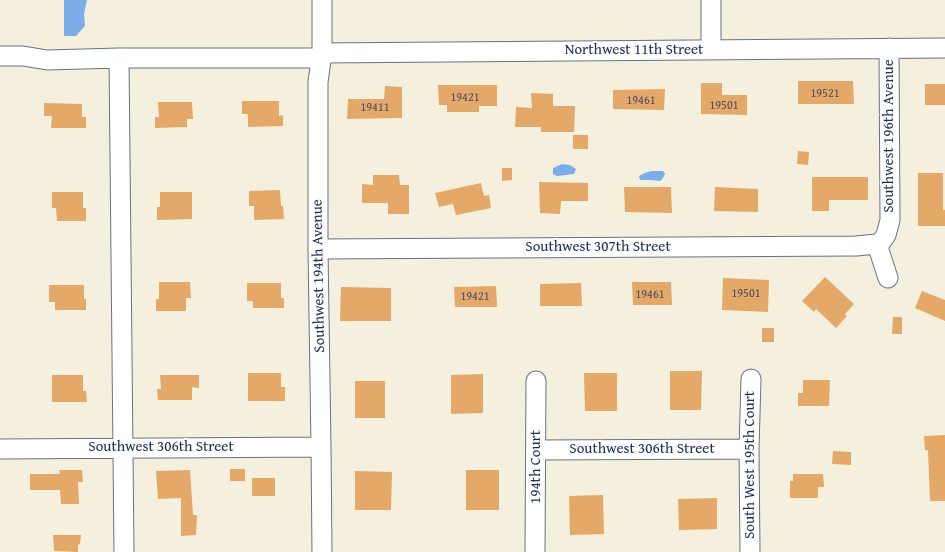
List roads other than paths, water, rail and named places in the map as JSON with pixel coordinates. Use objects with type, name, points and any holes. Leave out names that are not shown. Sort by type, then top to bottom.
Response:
[{"type":"street","name":"Southwest 194th Avenue","points":[[322,0],[322,56],[318,82],[322,552]]},
{"type":"street","points":[[710,50],[711,0]]},
{"type":"street","name":"Southwest 196th Avenue","points":[[877,244],[886,235],[890,220],[889,48]]},
{"type":"street","name":"Northwest 11th Street","points":[[0,56],[23,56],[47,60],[945,48]]},
{"type":"street","points":[[119,58],[124,552]]},
{"type":"street","points":[[877,244],[888,278]]},
{"type":"street","name":"Southwest 307th Street","points":[[318,249],[856,246],[877,244]]},
{"type":"street","name":"South West 195th Court","points":[[750,552],[749,449],[751,379]]},
{"type":"street","name":"194th Court","points":[[535,552],[536,381]]},
{"type":"street","name":"Southwest 306th Street","points":[[0,449],[321,447]]},
{"type":"street","name":"Southwest 306th Street","points":[[536,450],[749,449]]},
{"type":"water","points":[[64,0],[87,0],[84,14],[85,26],[76,36],[64,36]]},
{"type":"water","points":[[562,164],[570,165],[576,169],[574,174],[557,176],[553,174],[553,168]]},
{"type":"water","points":[[651,171],[663,171],[665,174],[660,181],[640,180],[639,176]]}]
